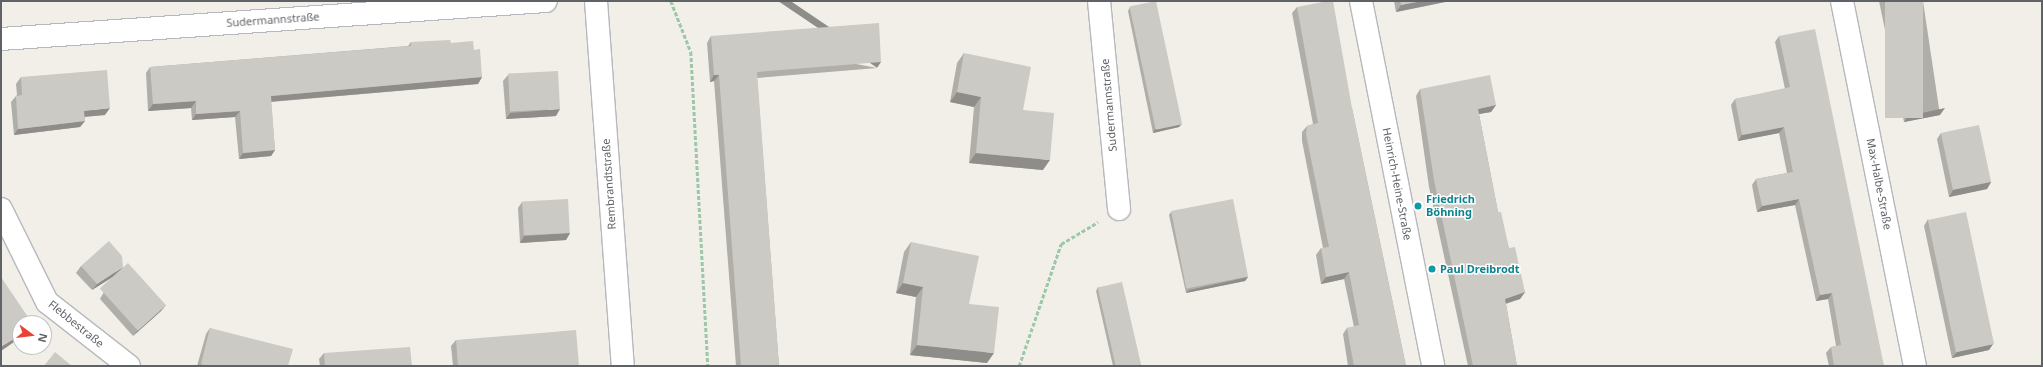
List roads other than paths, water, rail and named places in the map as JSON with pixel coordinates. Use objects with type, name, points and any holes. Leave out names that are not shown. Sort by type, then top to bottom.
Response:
[{"type":"street","name":"Sudermannstraße","points":[[1,39],[546,1]]},
{"type":"street","name":"Rembrandtstraße","points":[[596,1],[623,366]]},
{"type":"street","name":"Sudermannstraße","points":[[1099,1],[1119,210]]},
{"type":"street","name":"Heinrich-Heine-Straße","points":[[1361,1],[1433,366]]},
{"type":"street","name":"Max-Halbe-Straße","points":[[1842,1],[1916,366]]},
{"type":"street","name":"Flebbestraße","points":[[1,209],[47,302],[129,366]]},
{"type":"place","name":"Friedrich Böhning","points":[[1418,206]]},
{"type":"place","name":"Paul Dreibrodt","points":[[1432,269]]}]
